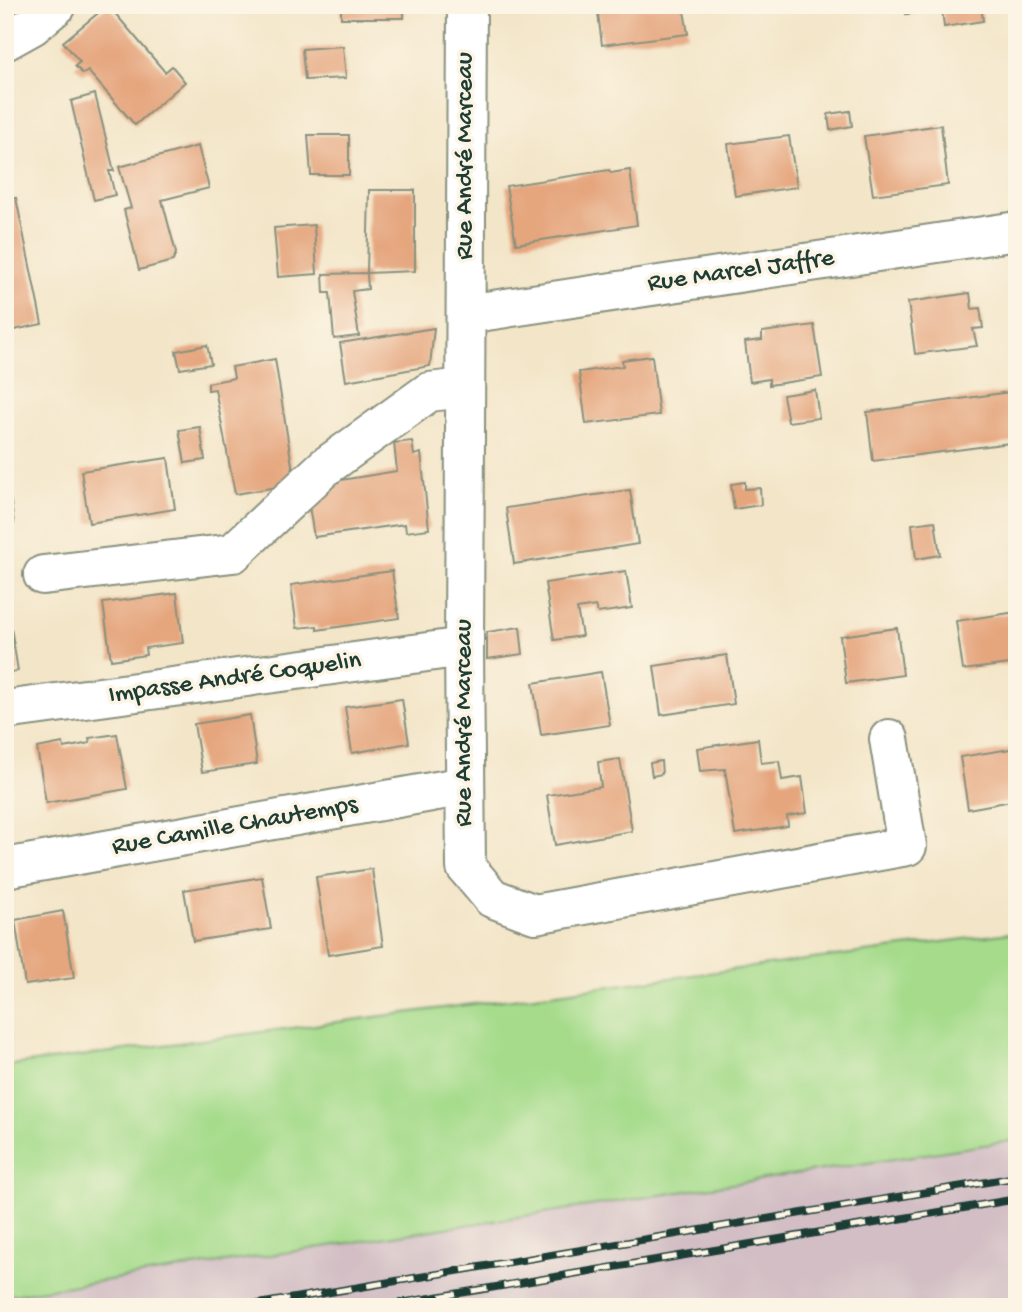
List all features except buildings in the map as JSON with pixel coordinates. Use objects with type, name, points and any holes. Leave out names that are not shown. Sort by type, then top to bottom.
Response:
[{"type":"street","points":[[5,41],[32,26],[57,5]]},
{"type":"street","name":"Rue André Marceau","points":[[467,5],[464,647],[466,867],[492,898],[536,914],[907,846],[889,739]]},
{"type":"street","name":"Rue Marcel Jaffre","points":[[466,314],[1017,231]]},
{"type":"street","points":[[43,575],[233,553],[325,467],[429,392],[465,388]]},
{"type":"street","name":"Impasse André Coquelin","points":[[5,710],[464,647]]},
{"type":"street","name":"Rue Camille Chautemps","points":[[5,868],[465,786]]},
{"type":"shaded area","points":[[1017,1140],[1017,1307],[5,1307],[5,1296]]},
{"type":"green space","points":[[1017,932],[1017,1140],[5,1296],[5,1066]]},
{"type":"railway","points":[[241,1307],[1017,1177]]},
{"type":"railway","points":[[377,1307],[1017,1199]]}]
